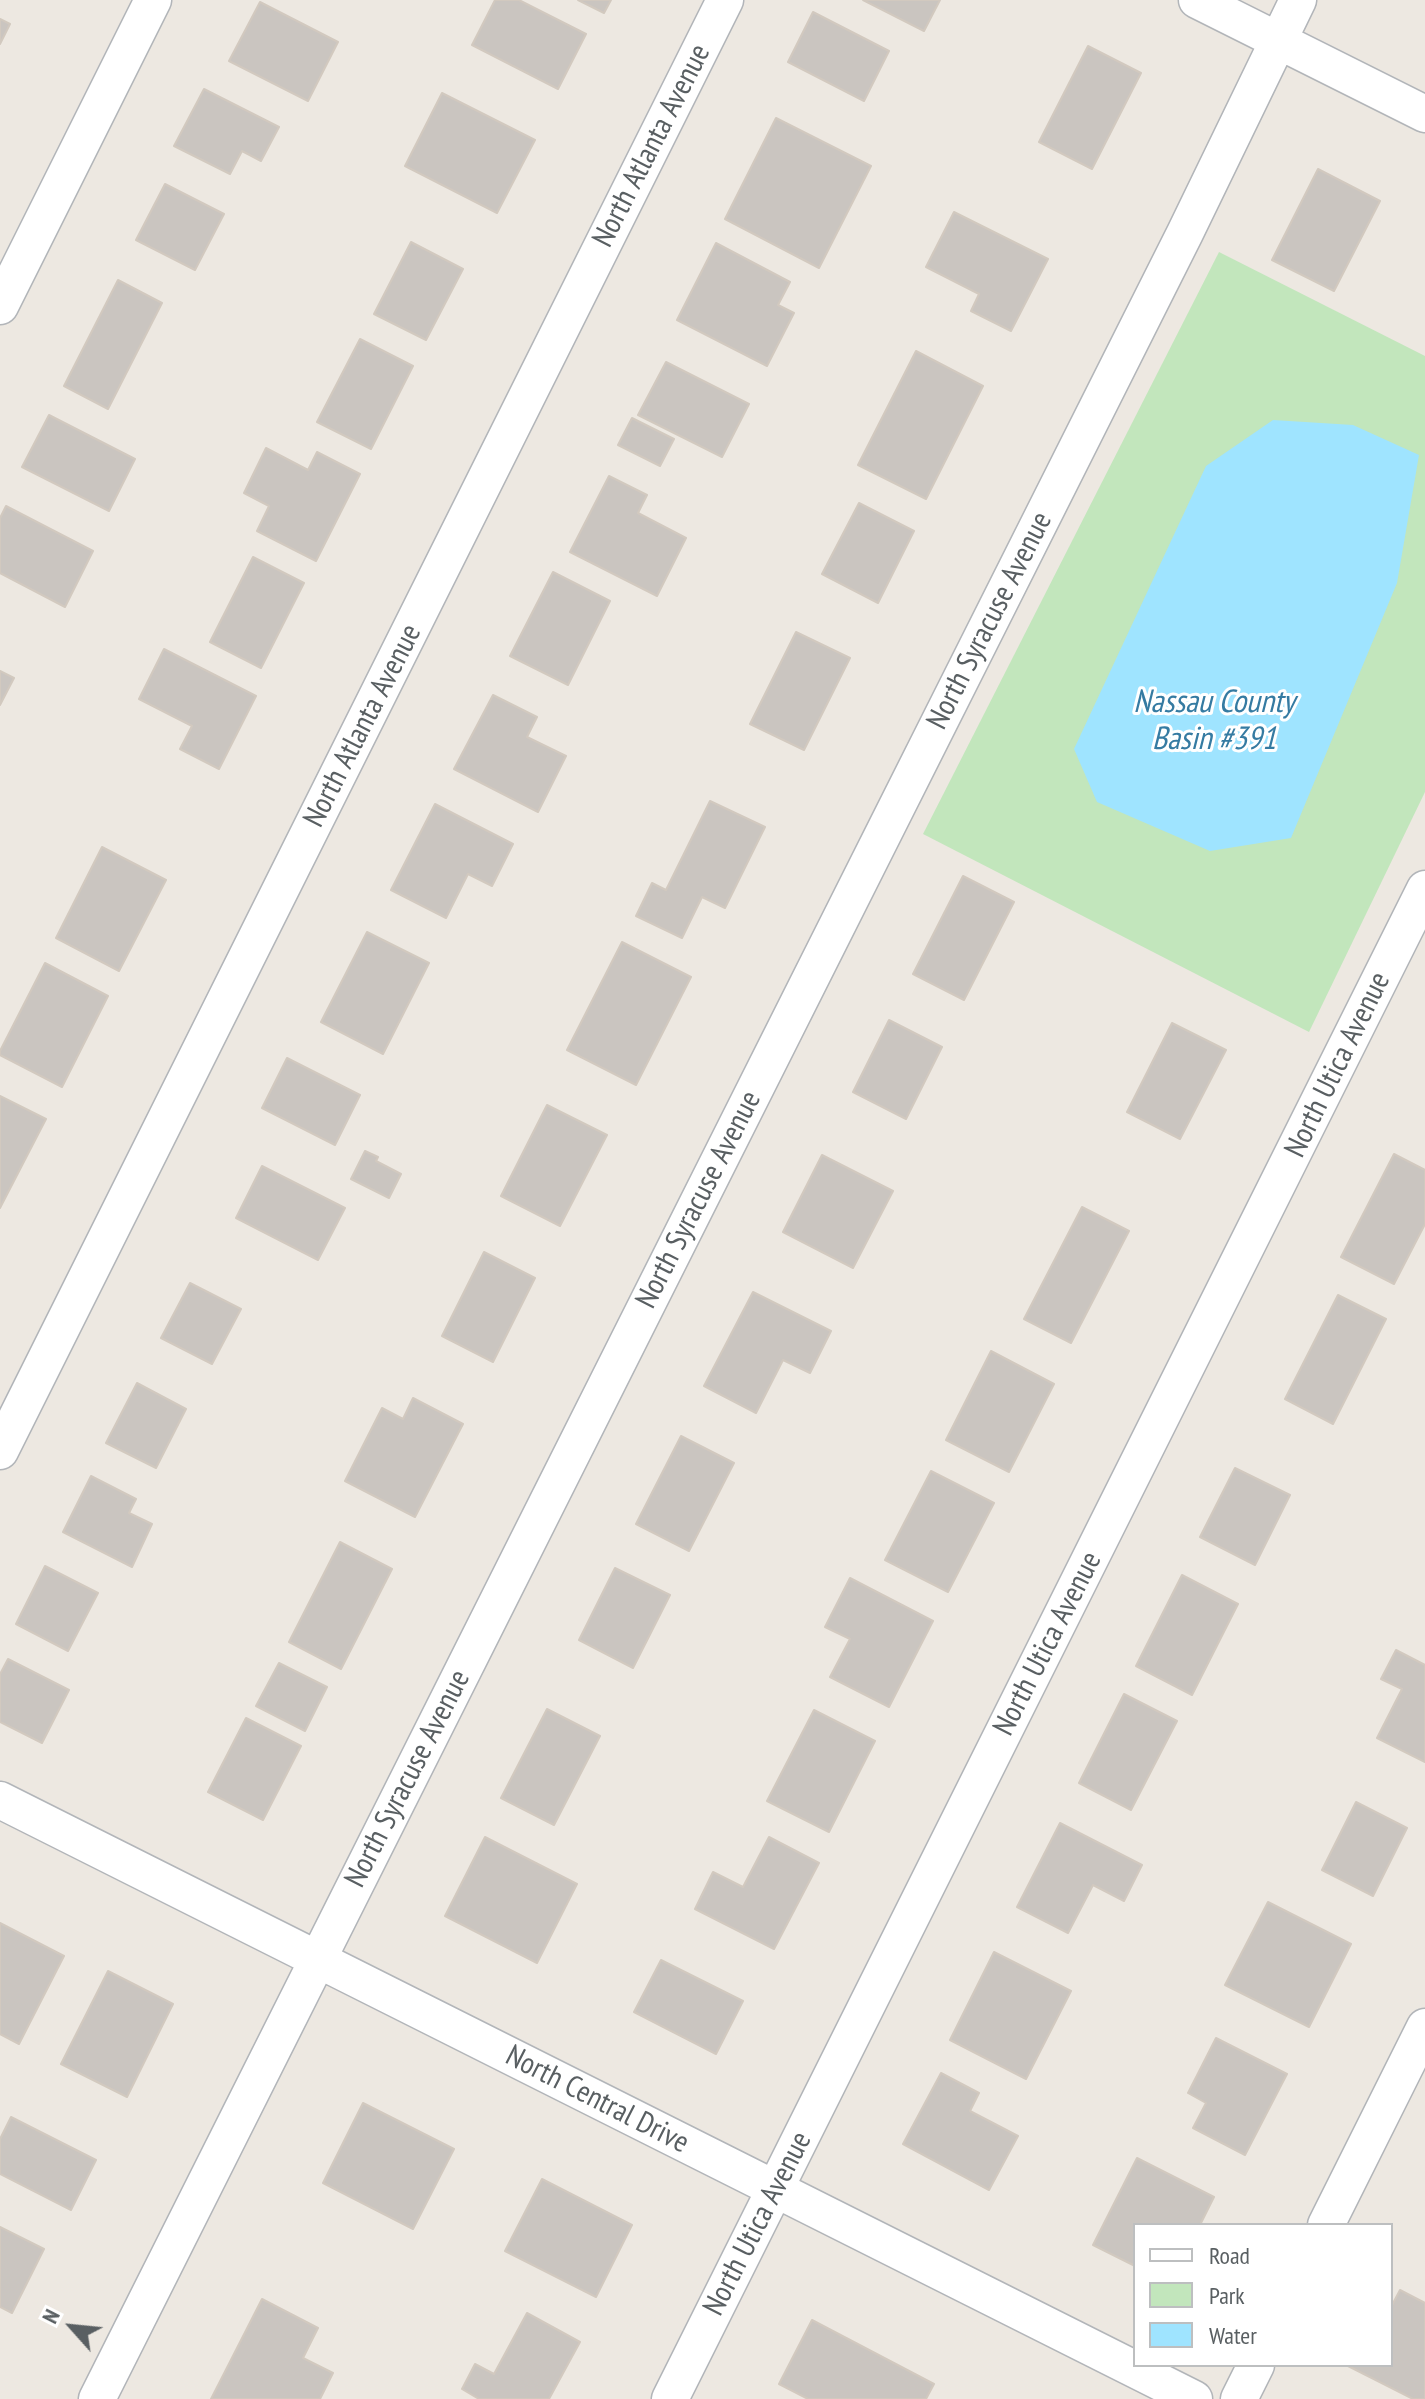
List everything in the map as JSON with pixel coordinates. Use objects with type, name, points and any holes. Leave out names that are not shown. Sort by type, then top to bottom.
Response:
[{"type":"street","points":[[0,306],[153,0]]},
{"type":"street","name":"North Atlanta Avenue","points":[[0,1451],[725,0]]},
{"type":"street","points":[[1197,0],[1425,114]]},
{"type":"street","name":"North Syracuse Avenue","points":[[97,2399],[1086,431],[1298,0]]},
{"type":"street","name":"North Utica Avenue","points":[[670,2399],[1425,889]]},
{"type":"street","name":"North Central Drive","points":[[0,1800],[1194,2399]]},
{"type":"street","points":[[1327,2223],[1425,2027]]},
{"type":"street","points":[[1239,2399],[1255,2367]]},
{"type":"green space","points":[[1219,252],[1425,356],[1425,792],[1309,1032],[923,834]]},
{"type":"water","name":"Nassau County Basin #391","points":[[1273,420],[1353,425],[1419,455],[1397,583],[1291,838],[1210,851],[1097,802],[1074,749],[1206,466]]},
{"type":"building","points":[[495,0],[519,0],[586,34],[558,89],[472,45]]},
{"type":"building","points":[[578,0],[611,0],[604,13]]},
{"type":"building","points":[[863,0],[940,0],[924,31]]},
{"type":"building","points":[[260,2],[338,42],[308,101],[229,61]]},
{"type":"building","points":[[813,12],[889,51],[864,101],[788,62]]},
{"type":"building","points":[[0,19],[10,24],[0,44]]},
{"type":"building","points":[[1088,46],[1141,73],[1092,169],[1039,142]]},
{"type":"building","points":[[204,89],[279,127],[261,161],[242,151],[230,174],[174,146]]},
{"type":"building","points":[[442,93],[535,140],[497,213],[405,166]]},
{"type":"building","points":[[776,118],[871,166],[819,268],[725,219]]},
{"type":"building","points":[[1318,169],[1380,201],[1334,291],[1272,260]]},
{"type":"building","points":[[165,184],[224,214],[195,270],[136,240]]},
{"type":"building","points":[[954,212],[1048,259],[1011,331],[971,311],[979,294],[926,267]]},
{"type":"building","points":[[411,242],[463,269],[426,340],[374,314]]},
{"type":"building","points":[[716,243],[790,282],[778,305],[794,313],[767,366],[677,320]]},
{"type":"building","points":[[118,280],[162,303],[108,409],[64,386]]},
{"type":"building","points":[[360,339],[413,366],[371,449],[317,422]]},
{"type":"building","points":[[916,351],[983,386],[926,499],[858,465]]},
{"type":"building","points":[[666,362],[749,404],[722,457],[638,415]]},
{"type":"building","points":[[49,415],[135,459],[109,511],[22,467]]},
{"type":"building","points":[[632,418],[674,439],[660,466],[618,445]]},
{"type":"building","points":[[266,448],[308,470],[317,452],[360,474],[316,561],[257,531],[269,506],[244,493]]},
{"type":"building","points":[[609,476],[647,495],[638,513],[686,538],[657,596],[570,552]]},
{"type":"building","points":[[859,503],[914,531],[878,603],[822,574]]},
{"type":"building","points":[[6,506],[93,551],[65,607],[0,573],[0,518]]},
{"type":"building","points":[[253,557],[304,583],[261,668],[210,642]]},
{"type":"building","points":[[553,572],[610,601],[568,685],[510,656]]},
{"type":"building","points":[[796,632],[850,658],[804,750],[750,724]]},
{"type":"building","points":[[164,649],[256,696],[219,769],[180,749],[192,726],[139,699]]},
{"type":"building","points":[[0,671],[14,678],[0,705]]},
{"type":"building","points":[[493,695],[537,717],[527,737],[566,756],[538,812],[454,769]]},
{"type":"building","points":[[710,801],[765,827],[725,908],[702,897],[682,938],[636,916],[652,883],[666,890]]},
{"type":"building","points":[[435,804],[513,844],[492,886],[468,874],[446,918],[391,890]]},
{"type":"building","points":[[102,847],[166,880],[119,971],[56,938]]},
{"type":"building","points":[[963,876],[1014,902],[964,1000],[913,974]]},
{"type":"building","points":[[367,932],[429,963],[383,1054],[321,1022]]},
{"type":"building","points":[[622,942],[691,977],[636,1085],[567,1050]]},
{"type":"building","points":[[45,963],[108,996],[62,1087],[0,1055]]},
{"type":"building","points":[[889,1020],[942,1047],[906,1119],[853,1092]]},
{"type":"building","points":[[1172,1023],[1226,1050],[1180,1139],[1127,1112]]},
{"type":"building","points":[[287,1058],[360,1095],[335,1145],[262,1108]]},
{"type":"building","points":[[0,1096],[46,1119],[0,1208]]},
{"type":"building","points":[[547,1105],[607,1135],[560,1226],[501,1196]]},
{"type":"building","points":[[365,1151],[378,1157],[376,1161],[401,1174],[389,1198],[351,1179]]},
{"type":"building","points":[[1394,1154],[1425,1170],[1425,1224],[1394,1284],[1341,1257]]},
{"type":"building","points":[[822,1155],[893,1191],[853,1268],[783,1232]]},
{"type":"building","points":[[262,1166],[345,1208],[318,1260],[236,1218]]},
{"type":"building","points":[[1082,1207],[1129,1231],[1071,1343],[1024,1319]]},
{"type":"building","points":[[484,1252],[535,1278],[493,1362],[442,1336]]},
{"type":"building","points":[[190,1283],[241,1309],[212,1364],[161,1338]]},
{"type":"building","points":[[753,1292],[831,1331],[810,1373],[783,1360],[756,1413],[704,1386]]},
{"type":"building","points":[[1338,1295],[1386,1319],[1333,1424],[1285,1399]]},
{"type":"building","points":[[991,1351],[1054,1384],[1009,1472],[946,1440]]},
{"type":"building","points":[[137,1383],[186,1409],[156,1468],[106,1443]]},
{"type":"building","points":[[413,1398],[463,1424],[415,1517],[345,1481],[382,1408],[403,1419]]},
{"type":"building","points":[[681,1436],[734,1463],[689,1551],[636,1524]]},
{"type":"building","points":[[1235,1468],[1290,1495],[1255,1565],[1200,1537]]},
{"type":"building","points":[[931,1471],[994,1503],[948,1592],[885,1560]]},
{"type":"building","points":[[91,1476],[136,1499],[129,1513],[152,1524],[132,1567],[63,1532]]},
{"type":"building","points":[[340,1542],[392,1569],[341,1669],[289,1642]]},
{"type":"building","points":[[45,1566],[98,1593],[68,1651],[16,1624]]},
{"type":"building","points":[[615,1568],[670,1595],[633,1668],[579,1640]]},
{"type":"building","points":[[1182,1575],[1238,1604],[1192,1695],[1136,1666]]},
{"type":"building","points":[[850,1578],[933,1621],[889,1707],[830,1677],[850,1639],[825,1627]]},
{"type":"building","points":[[1396,1650],[1425,1665],[1425,1762],[1377,1738],[1402,1689],[1381,1679]]},
{"type":"building","points":[[8,1659],[69,1690],[42,1743],[0,1722],[0,1674]]},
{"type":"building","points":[[279,1663],[327,1687],[305,1731],[256,1706]]},
{"type":"building","points":[[1124,1694],[1177,1721],[1131,1810],[1079,1783]]},
{"type":"building","points":[[547,1709],[600,1736],[554,1825],[501,1798]]},
{"type":"building","points":[[814,1710],[875,1741],[829,1832],[767,1801]]},
{"type":"building","points":[[246,1718],[301,1746],[263,1820],[208,1792]]},
{"type":"building","points":[[1356,1802],[1407,1828],[1373,1896],[1322,1870]]},
{"type":"building","points":[[1060,1823],[1142,1865],[1124,1901],[1093,1885],[1068,1933],[1017,1907]]},
{"type":"building","points":[[485,1837],[577,1884],[537,1963],[445,1916]]},
{"type":"building","points":[[769,1837],[819,1863],[774,1949],[695,1909],[713,1872],[743,1887]]},
{"type":"building","points":[[1268,1902],[1351,1944],[1309,2027],[1225,1985]]},
{"type":"building","points":[[0,1923],[64,1956],[19,2044],[0,2034]]},
{"type":"building","points":[[994,1952],[1071,1991],[1026,2079],[950,2040]]},
{"type":"building","points":[[661,1960],[743,2001],[716,2054],[634,2012]]},
{"type":"building","points":[[108,1971],[173,2004],[127,2097],[61,2064]]},
{"type":"building","points":[[1216,2038],[1287,2074],[1245,2155],[1193,2128],[1206,2103],[1188,2093]]},
{"type":"building","points":[[941,2073],[979,2093],[970,2111],[1018,2136],[989,2190],[903,2144]]},
{"type":"building","points":[[363,2103],[454,2149],[413,2229],[323,2183]]},
{"type":"building","points":[[11,2117],[96,2160],[71,2210],[0,2174],[0,2139]]},
{"type":"building","points":[[1137,2158],[1214,2197],[1201,2223],[1133,2223],[1133,2265],[1093,2245]]},
{"type":"building","points":[[542,2179],[632,2225],[596,2297],[505,2251]]},
{"type":"building","points":[[0,2227],[44,2249],[12,2313],[0,2307]]},
{"type":"building","points":[[1400,2290],[1425,2303],[1425,2399],[1413,2399],[1350,2367],[1393,2367],[1393,2303]]},
{"type":"building","points":[[262,2299],[318,2328],[303,2358],[333,2373],[320,2399],[211,2399]]},
{"type":"building","points":[[527,2313],[580,2342],[549,2399],[479,2399],[462,2389],[475,2364],[494,2374]]},
{"type":"building","points":[[812,2320],[934,2384],[926,2399],[808,2399],[779,2384]]}]
